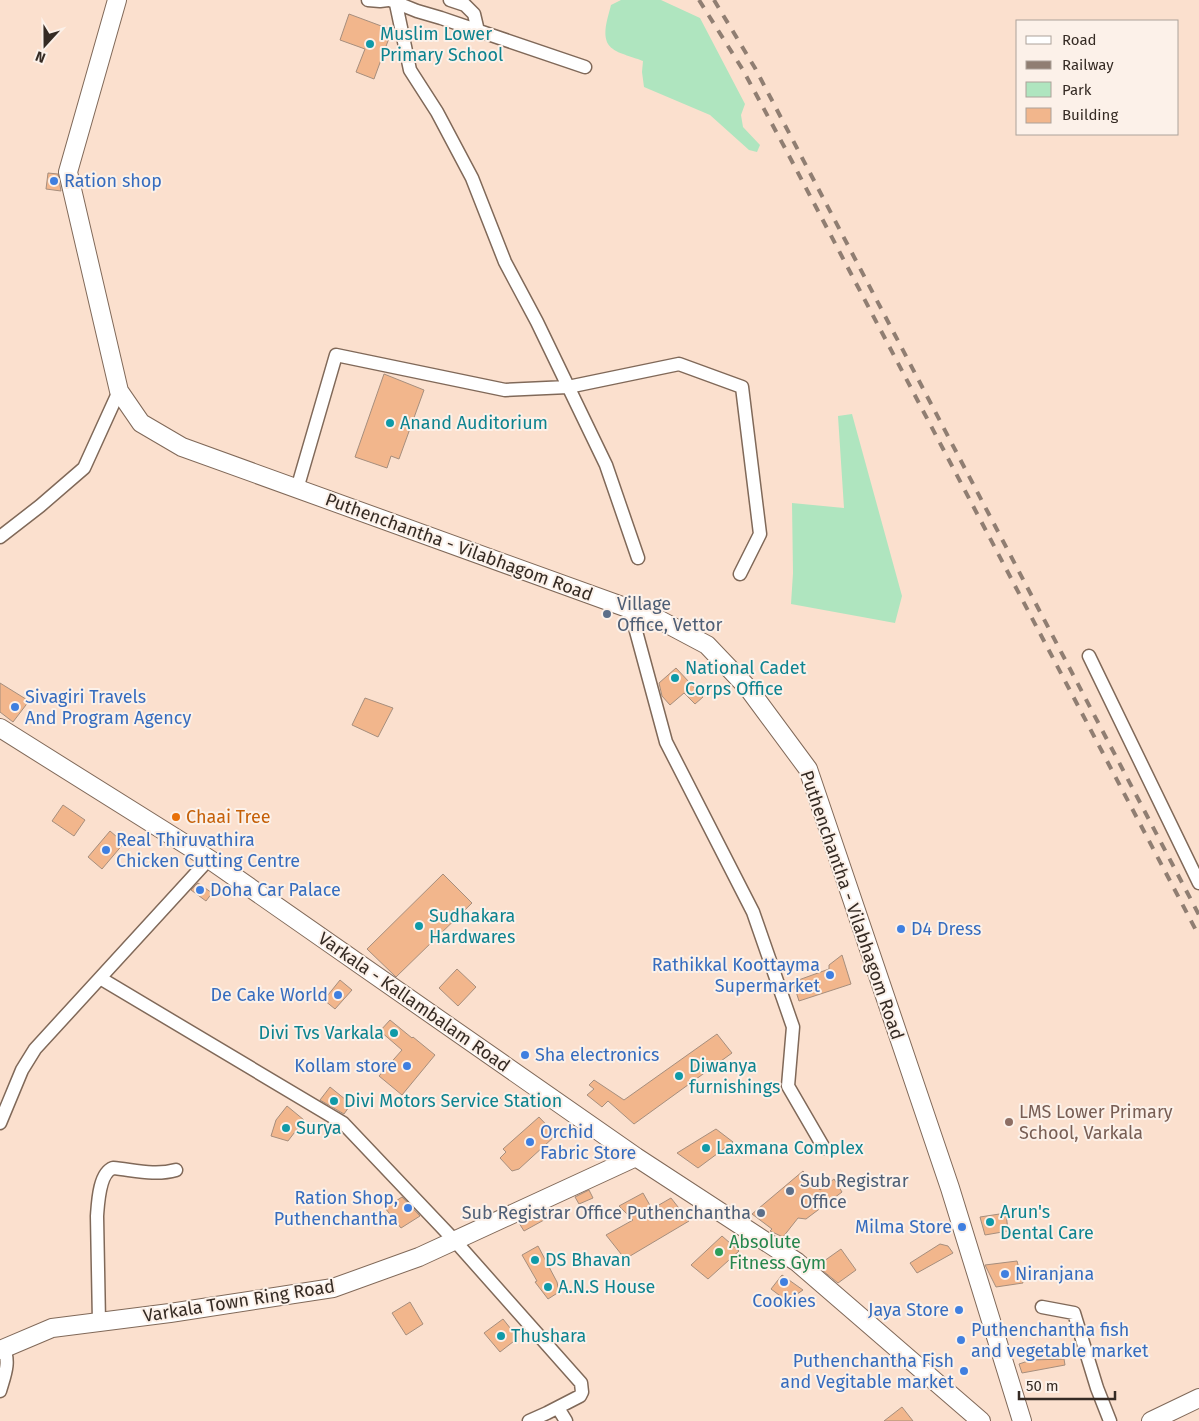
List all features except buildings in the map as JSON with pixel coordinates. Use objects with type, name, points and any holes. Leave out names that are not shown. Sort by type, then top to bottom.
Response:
[{"type":"main road","name":"Puthenchantha - Vilabhagom Road","points":[[117,0],[68,172],[119,391],[141,423],[182,446],[658,619],[707,645],[748,688],[808,769],[950,1188],[1022,1421]]},
{"type":"main road","name":"Varkala - Kallambalam Road","points":[[0,728],[209,859],[636,1156],[797,1262],[981,1421]]},
{"type":"main road","name":"Varkala Town Ring Road","points":[[2,1349],[52,1328],[170,1313],[334,1288],[419,1257],[636,1156]]},
{"type":"main road","points":[[1151,1421],[1199,1398]]},
{"type":"street","points":[[368,0],[391,1],[585,67]]},
{"type":"street","points":[[450,0],[465,5],[474,14],[478,31]]},
{"type":"street","points":[[391,1],[410,70],[437,112],[472,178],[506,262],[606,465],[638,558]]},
{"type":"street","points":[[297,488],[336,355],[505,390],[568,387],[680,364],[742,387],[760,534],[740,574]]},
{"type":"street","points":[[0,537],[84,468],[119,391]]},
{"type":"street","points":[[630,609],[666,742],[753,912],[793,1026],[788,1086],[824,1148]]},
{"type":"street","points":[[1089,656],[1199,883]]},
{"type":"street","points":[[0,1122],[22,1070],[35,1048],[209,859]]},
{"type":"street","points":[[100,978],[343,1123],[455,1241],[581,1383],[582,1392],[580,1396],[548,1414],[528,1421]]},
{"type":"street","points":[[99,1322],[97,1216],[104,1175],[113,1168],[158,1173],[176,1170]]},
{"type":"street","points":[[1042,1307],[1074,1313],[1097,1388],[1110,1421]]},
{"type":"street","points":[[0,1391],[7,1361],[6,1352],[2,1349]]},
{"type":"street","points":[[558,1408],[566,1421]]},
{"type":"green space","points":[[621,0],[661,0],[700,18],[745,104],[741,115],[743,127],[760,145],[757,152],[749,150],[710,115],[644,87],[643,61],[615,51],[606,40],[606,28],[611,5]]},
{"type":"green space","points":[[852,414],[902,596],[895,623],[791,604],[793,573],[792,503],[844,508],[838,416]]},
{"type":"railway","points":[[699,0],[743,70],[786,150],[1199,936]]},
{"type":"railway","points":[[714,0],[755,68],[1199,915]]},
{"type":"place","name":"Muslim Lower Primary School","points":[[370,44]]},
{"type":"place","name":"Ration shop","points":[[54,181]]},
{"type":"place","name":"Anand Auditorium","points":[[390,423]]},
{"type":"place","name":"Village Office, Vettor","points":[[607,614]]},
{"type":"place","name":"National Cadet Corps Office","points":[[675,678]]},
{"type":"place","name":"Sivagiri Travels And Program Agency","points":[[15,707]]},
{"type":"place","name":"Chaai Tree","points":[[176,817]]},
{"type":"place","name":"Real Thiruvathira Chicken Cutting Centre","points":[[106,850]]},
{"type":"place","name":"Doha Car Palace","points":[[200,890]]},
{"type":"place","name":"Sudhakara Hardwares","points":[[419,926]]},
{"type":"place","name":"D4 Dress","points":[[901,929]]},
{"type":"place","name":"Rathikkal Koottayma Supermarket","points":[[830,975]]},
{"type":"place","name":"De Cake World","points":[[338,995]]},
{"type":"place","name":"Divi Tvs Varkala","points":[[394,1033]]},
{"type":"place","name":"Sha electronics","points":[[525,1055]]},
{"type":"place","name":"Kollam store","points":[[407,1066]]},
{"type":"place","name":"Diwanya furnishings","points":[[679,1076]]},
{"type":"place","name":"Divi Motors Service Station","points":[[334,1101]]},
{"type":"place","name":"LMS Lower Primary School, Varkala","points":[[1009,1122]]},
{"type":"place","name":"Surya","points":[[286,1128]]},
{"type":"place","name":"Orchid Fabric Store","points":[[530,1142]]},
{"type":"place","name":"Laxmana Complex","points":[[706,1148]]},
{"type":"place","name":"Sub Registrar Office","points":[[790,1191]]},
{"type":"place","name":"Ration Shop, Puthenchantha","points":[[408,1208]]},
{"type":"place","name":"Sub Registrar Office Puthenchantha","points":[[761,1213]]},
{"type":"place","name":"Arun's Dental Care","points":[[990,1222]]},
{"type":"place","name":"Milma Store","points":[[962,1227]]},
{"type":"place","name":"Absolute Fitness Gym","points":[[719,1252]]},
{"type":"place","name":"DS Bhavan","points":[[535,1260]]},
{"type":"place","name":"Niranjana","points":[[1005,1274]]},
{"type":"place","name":"Cookies","points":[[784,1282]]},
{"type":"place","name":"A.N.S House","points":[[548,1287]]},
{"type":"place","name":"Jaya Store","points":[[959,1310]]},
{"type":"place","name":"Thushara","points":[[501,1336]]},
{"type":"place","name":"Puthenchantha fish and vegetable market","points":[[961,1340]]},
{"type":"place","name":"Puthenchantha Fish and Vegitable market","points":[[964,1371]]}]
